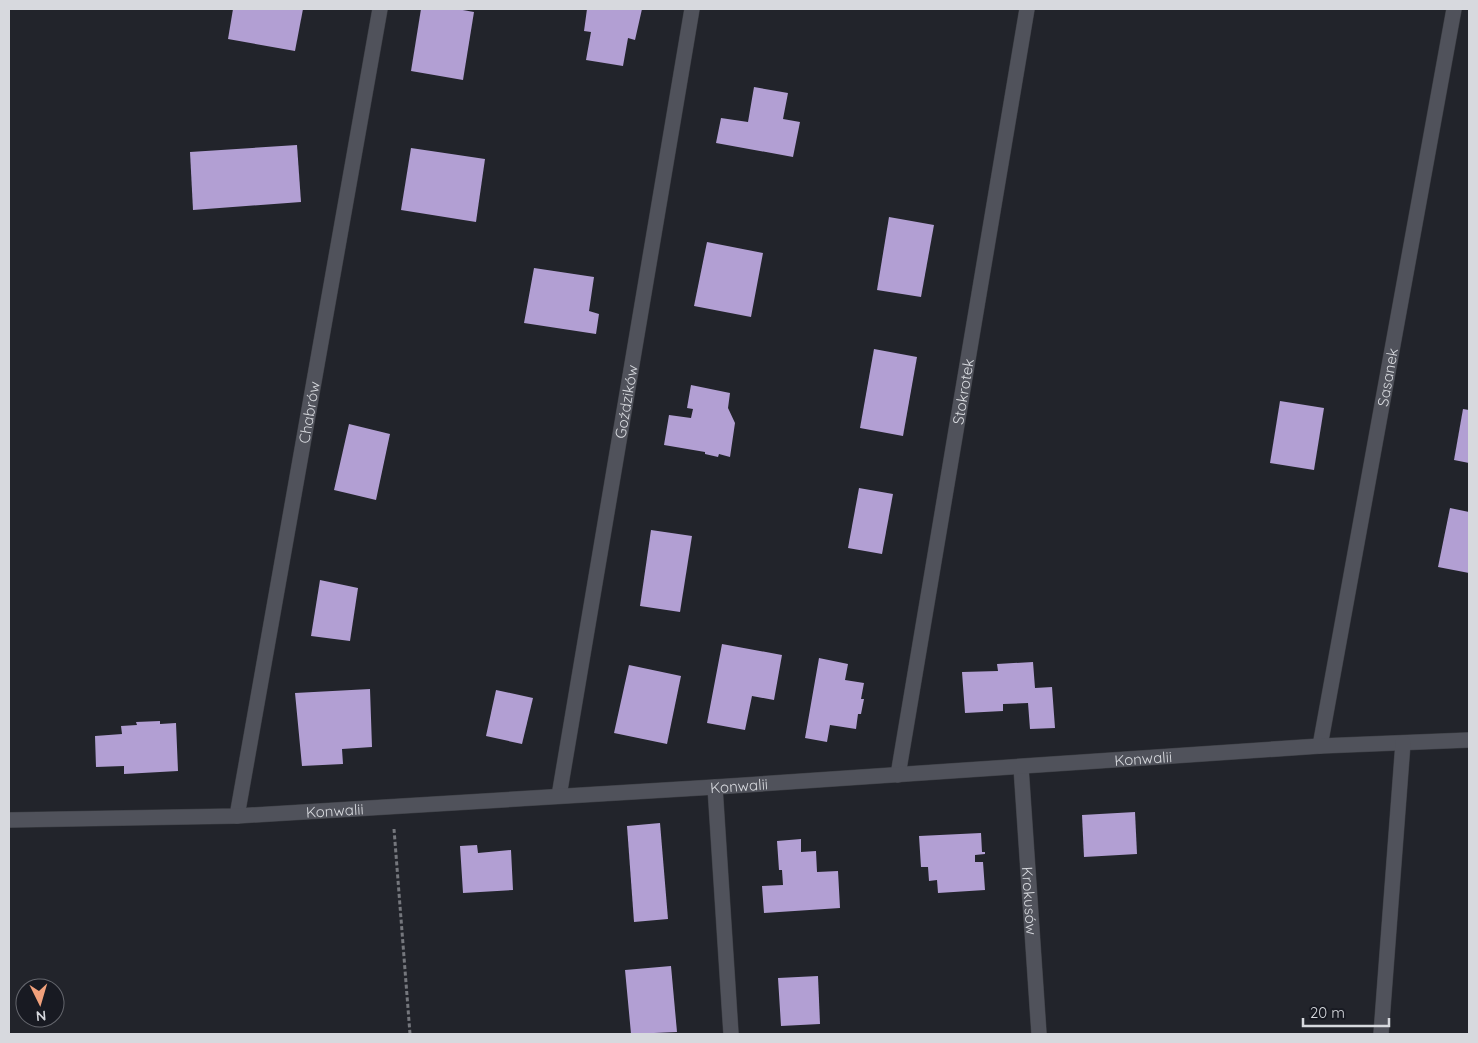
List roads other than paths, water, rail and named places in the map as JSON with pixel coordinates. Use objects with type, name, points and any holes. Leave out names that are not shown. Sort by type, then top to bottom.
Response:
[{"type":"street","name":"Chabrów","points":[[237,816],[380,9]]},
{"type":"street","name":"Goździków","points":[[559,796],[692,9]]},
{"type":"street","name":"Stokrotek","points":[[898,774],[1027,9]]},
{"type":"street","name":"Sasanek","points":[[1320,746],[1454,9]]},
{"type":"street","name":"Konwalii","points":[[9,820],[237,816],[715,787],[1320,746],[1469,740]]},
{"type":"street","points":[[1381,1034],[1403,743]]},
{"type":"street","name":"Krokusów","points":[[1021,767],[1038,1034]]},
{"type":"street","points":[[715,787],[731,1034]]}]
